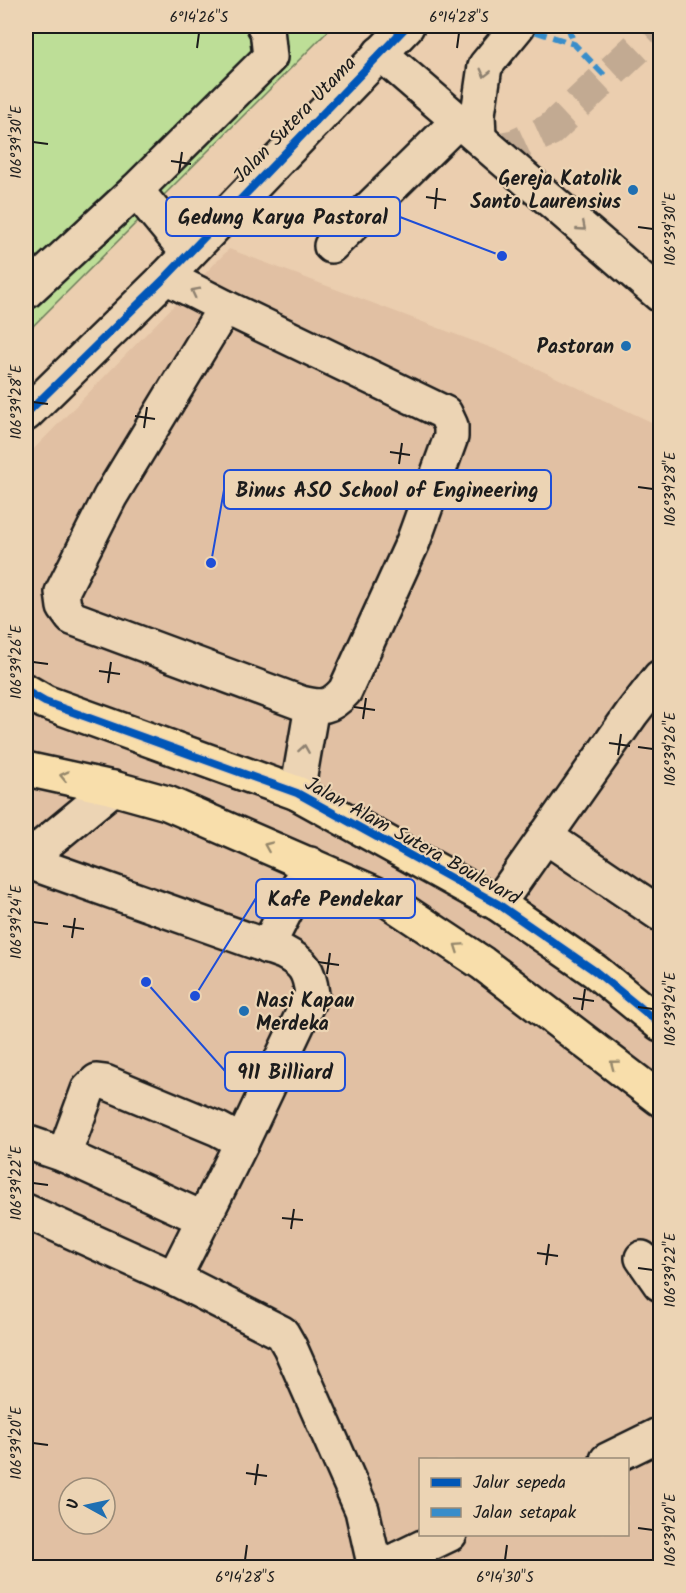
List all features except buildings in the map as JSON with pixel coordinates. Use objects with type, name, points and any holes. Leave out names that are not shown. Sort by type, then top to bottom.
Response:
[{"type":"main road","name":"Jalan Alam Sutera Boulevard","points":[[26,691],[45,702],[297,794],[498,904],[595,971],[660,1023]]},
{"type":"main road","points":[[26,769],[113,788],[167,803],[381,896],[482,963],[660,1099]]},
{"type":"street","points":[[26,292],[136,190],[270,57],[267,29],[264,26]]},
{"type":"street","name":"Jalan Sutera Utama","points":[[26,414],[188,254],[407,26]]},
{"type":"street","points":[[331,246],[468,130],[478,114],[485,66],[518,26]]},
{"type":"street","points":[[380,53],[660,295]]},
{"type":"street","points":[[136,190],[188,254]]},
{"type":"street","points":[[165,277],[445,413],[451,426],[451,437],[413,542],[345,691],[335,702],[324,706],[312,706],[72,618],[64,608],[62,592],[110,497],[225,307]]},
{"type":"street","points":[[498,904],[632,713],[660,677]]},
{"type":"street","points":[[297,794],[312,706]]},
{"type":"street","points":[[26,860],[113,788]]},
{"type":"street","points":[[545,836],[660,914]]},
{"type":"street","points":[[26,860],[275,949],[305,967],[310,979],[312,994],[174,1278]]},
{"type":"street","points":[[275,949],[301,921],[318,868]]},
{"type":"street","points":[[64,1155],[88,1090],[97,1082],[105,1082],[218,1129],[242,1142]]},
{"type":"street","points":[[26,1142],[64,1155],[204,1219]]},
{"type":"street","points":[[26,1211],[174,1278],[282,1333],[362,1510],[393,1564],[446,1536]]},
{"type":"street","points":[[611,1458],[660,1434]]},
{"type":"shaded area","points":[[229,249],[497,350],[660,426],[660,1567],[26,1567],[26,457]]},
{"type":"green space","points":[[26,26],[333,26],[26,333]]},
{"type":"tunnel","points":[[493,150],[514,146],[550,130],[655,31],[656,26]]},
{"type":"marked path","points":[[518,26],[574,44],[606,77]]},
{"type":"marked path","points":[[568,26],[574,44]]},
{"type":"cycle path","points":[[26,414],[166,277],[407,26]]},
{"type":"cycle path","points":[[26,691],[45,702],[297,793],[498,904],[595,971],[660,1024]]},
{"type":"place","name":"Gereja Katolik Santo Laurensius","points":[[633,190]]},
{"type":"place","name":"Gedung Karya Pastoral","points":[[502,256]]},
{"type":"place","name":"Pastoran","points":[[626,346]]},
{"type":"place","name":"Binus ASO School of Engineering","points":[[211,563]]},
{"type":"place","name":"911 Billiard","points":[[146,982]]},
{"type":"place","name":"Kafe Pendekar","points":[[195,996]]},
{"type":"place","name":"Nasi Kapau Merdeka","points":[[244,1011]]}]
